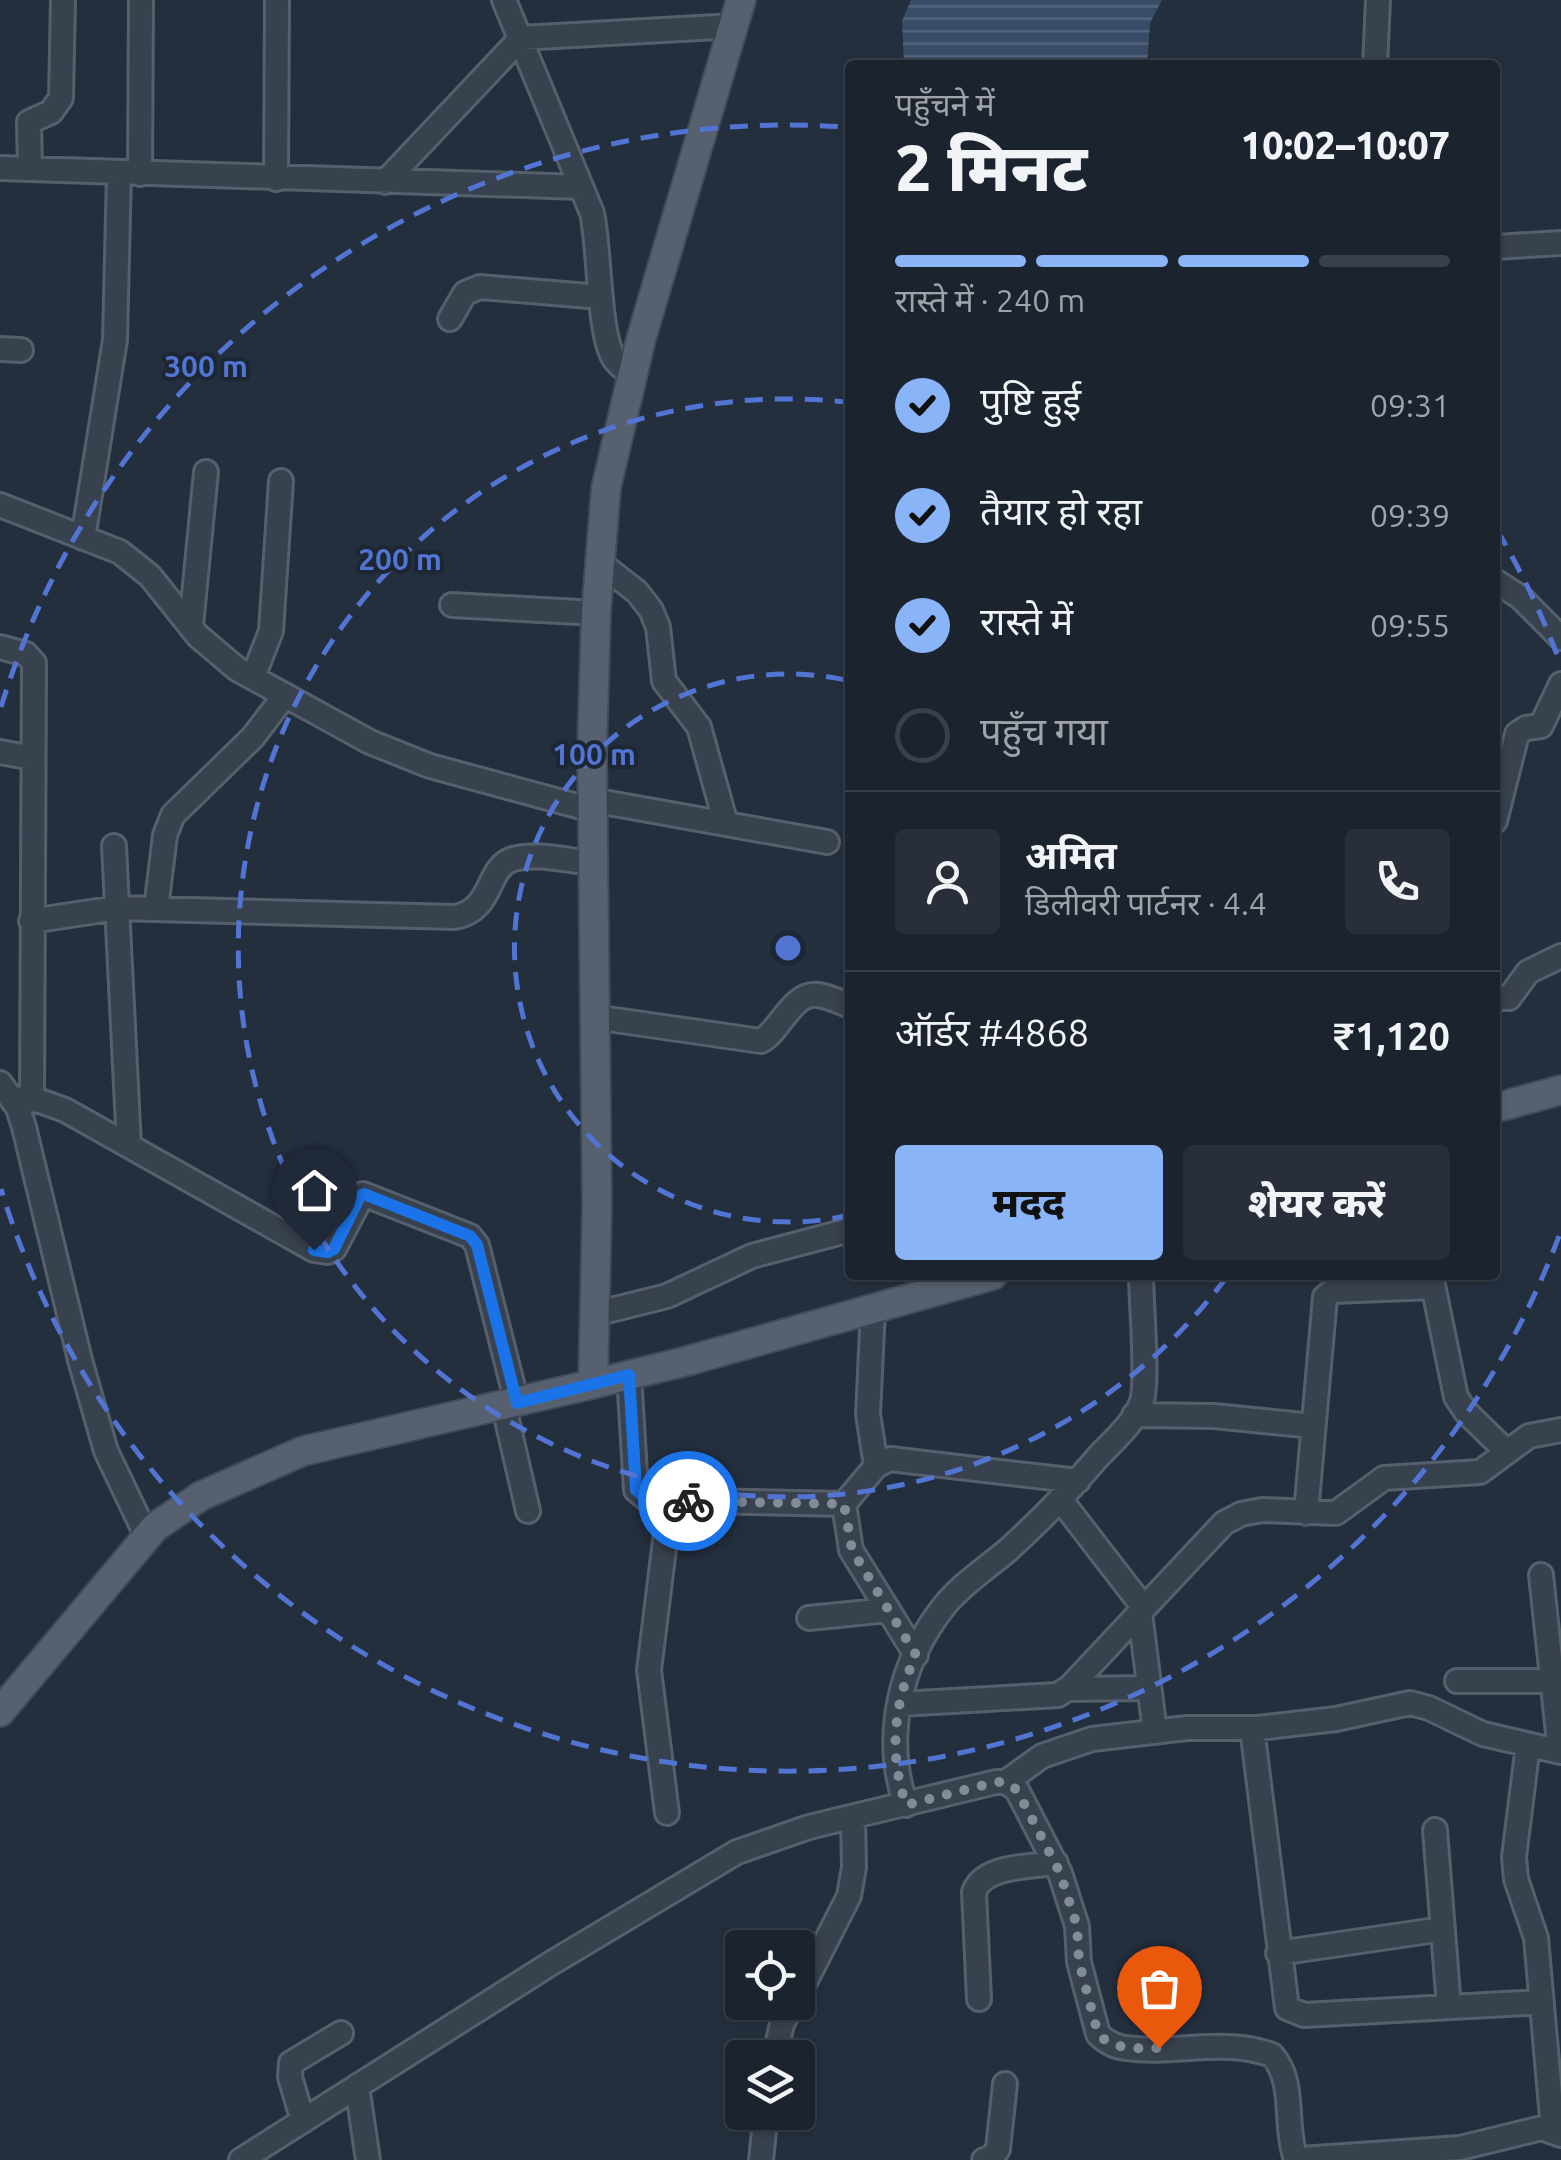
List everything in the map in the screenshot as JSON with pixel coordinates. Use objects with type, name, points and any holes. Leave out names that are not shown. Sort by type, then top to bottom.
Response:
[{"type":"main road","points":[[593,1384],[597,1207],[592,805],[596,613],[606,488],[632,376],[738,13]]},
{"type":"main road","points":[[1500,1107],[1561,1090]]},
{"type":"main road","points":[[1,1710],[168,1516],[202,1496],[303,1451],[629,1375],[975,1280]]},
{"type":"street","points":[[30,169],[29,122],[51,112],[61,98],[63,0]]},
{"type":"street","points":[[83,538],[115,340],[141,0]]},
{"type":"street","points":[[276,178],[277,0]]},
{"type":"street","points":[[504,0],[581,187],[598,242],[602,297],[614,359],[632,376]]},
{"type":"street","points":[[1375,60],[1378,0]]},
{"type":"street","points":[[385,182],[521,38],[738,13]]},
{"type":"street","points":[[0,168],[581,187]]},
{"type":"street","points":[[1500,247],[1561,243]]},
{"type":"street","points":[[450,319],[465,293],[480,286],[602,297]]},
{"type":"street","points":[[191,626],[206,472]]},
{"type":"street","points":[[252,678],[272,631],[280,481]]},
{"type":"street","points":[[0,505],[120,552],[150,576],[191,626],[252,678],[276,707],[430,766],[592,805],[827,842]]},
{"type":"street","points":[[600,563],[637,592],[651,610],[658,627],[664,681],[699,727],[726,824]]},
{"type":"street","points":[[1500,584],[1520,597],[1561,638]]},
{"type":"street","points":[[452,605],[596,613]]},
{"type":"street","points":[[0,647],[26,654],[34,663],[31,921],[14,1094],[106,1450],[147,1537]]},
{"type":"street","points":[[1500,801],[1517,734],[1541,726],[1561,684]]},
{"type":"street","points":[[156,909],[164,835],[173,815],[253,737],[276,707]]},
{"type":"street","points":[[0,752],[33,758]]},
{"type":"street","points":[[114,846],[129,1146]]},
{"type":"street","points":[[31,921],[117,908],[469,914],[488,895],[500,868],[514,859],[592,863]]},
{"type":"street","points":[[1500,998],[1508,998],[1528,972],[1561,956]]},
{"type":"street","points":[[594,1017],[761,1041],[777,1030],[804,997],[816,994],[845,1004]]},
{"type":"street","points":[[14,1094],[66,1110],[314,1250],[334,1249],[364,1194],[470,1236],[477,1245],[511,1405],[528,1511]]},
{"type":"street","points":[[595,1314],[667,1296],[752,1256],[845,1231]]},
{"type":"street","points":[[906,1805],[896,1776],[893,1738],[906,1674],[948,1602],[1078,1481],[1142,1404],[1140,1280]]},
{"type":"street","points":[[1306,1512],[1324,1297],[1328,1293],[1432,1281],[1456,1396],[1466,1412],[1508,1452]]},
{"type":"street","points":[[873,1309],[868,1414],[876,1466]]},
{"type":"street","points":[[629,1375],[636,1490],[648,1500],[844,1504]]},
{"type":"street","points":[[1134,1415],[1214,1416],[1314,1426]]},
{"type":"street","points":[[1067,1689],[1224,1523],[1241,1514],[1262,1510],[1336,1512],[1384,1478],[1480,1472],[1529,1436],[1561,1430]]},
{"type":"street","points":[[916,1655],[852,1550],[844,1504],[876,1466],[890,1459],[1078,1481]]},
{"type":"street","points":[[1060,1499],[1142,1610],[1155,1732]]},
{"type":"street","points":[[667,1813],[649,1670],[670,1500]]},
{"type":"street","points":[[241,2160],[737,1852],[809,1827],[1006,1782],[1042,1756],[1092,1739],[1187,1728],[1252,1728],[1336,1719],[1410,1704],[1429,1708],[1482,1734],[1560,1752],[1541,1574]]},
{"type":"street","points":[[808,1618],[888,1610]]},
{"type":"street","points":[[1456,1681],[1552,1681]]},
{"type":"street","points":[[900,1704],[1046,1698],[1067,1689],[1150,1688]]},
{"type":"street","points":[[1252,1728],[1287,2008],[1295,2014],[1542,2002]]},
{"type":"street","points":[[1006,1782],[1017,1790],[1056,1863],[1077,1926],[1079,1962],[1098,2034],[1107,2042],[1126,2048],[1226,2046],[1272,2054],[1285,2075],[1290,2142],[1295,2156],[1301,2160],[1460,2148],[1527,2130],[1557,2132],[1536,1938],[1516,1879],[1514,1856],[1528,1745]]},
{"type":"street","points":[[815,1963],[849,1896],[854,1867],[853,1817]]},
{"type":"street","points":[[1435,1830],[1450,2008]]},
{"type":"street","points":[[979,1999],[974,1892],[977,1883],[991,1874],[1056,1863]]},
{"type":"street","points":[[1278,1953],[1443,1928]]},
{"type":"street","points":[[303,2121],[290,2077],[291,2063],[341,2032]]},
{"type":"street","points":[[984,2160],[998,2149],[1004,2084]]},
{"type":"street","points":[[357,2086],[368,2160]]},
{"type":"street","points":[[761,2160],[764,2130]]},
{"type":"water","points":[[911,0],[1162,0],[1150,23],[1147,60],[904,60],[902,21]]},
{"type":"way so far","points":[[688,1501],[844,1504],[852,1550],[916,1655],[906,1674],[893,1738],[896,1776],[906,1805],[996,1782],[1006,1782],[1017,1790],[1060,1873],[1077,1926],[1079,1962],[1098,2034],[1107,2042],[1126,2048],[1159,2048]]},
{"type":"route","points":[[314,1250],[334,1249],[364,1194],[470,1236],[477,1245],[517,1403],[629,1375],[636,1490],[648,1500],[688,1501]]}]
